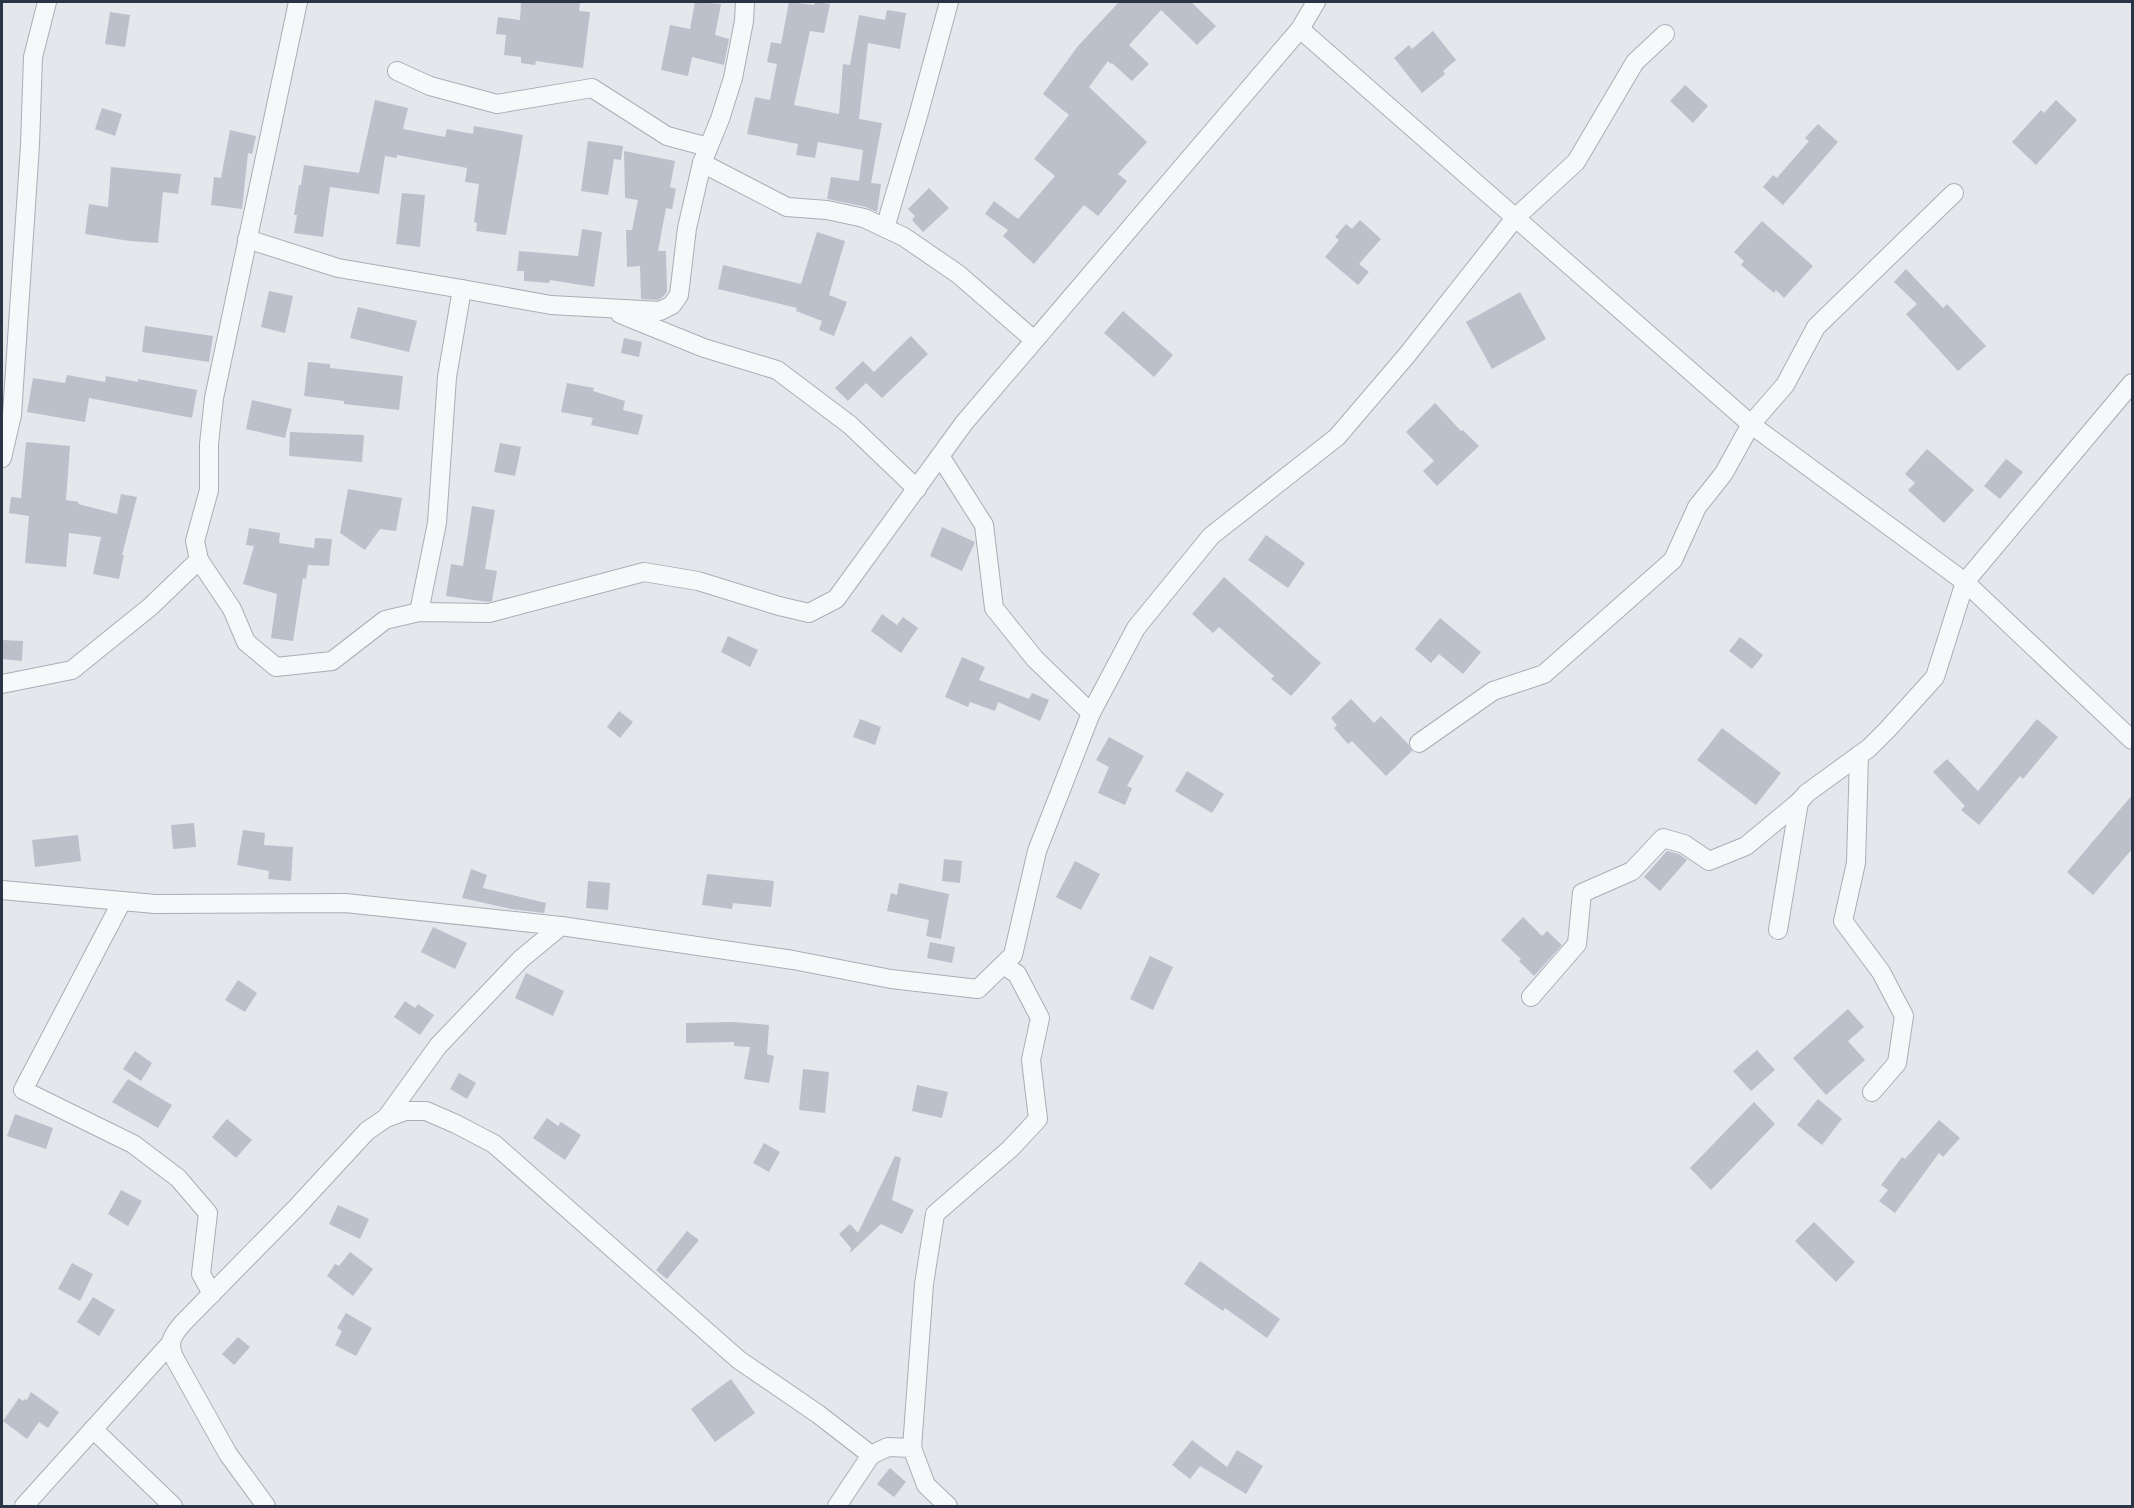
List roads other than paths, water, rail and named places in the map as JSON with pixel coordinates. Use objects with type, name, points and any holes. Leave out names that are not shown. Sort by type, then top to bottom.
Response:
[{"type":"street","points":[[2,458],[12,415],[30,145],[33,57],[47,2]]},
{"type":"street","points":[[298,2],[214,398],[209,444],[209,490],[195,541],[199,560],[232,609],[246,642],[276,667],[332,661],[385,620],[419,612],[489,613],[644,572],[698,581],[809,613],[836,599],[963,423],[1300,29],[1316,2]]},
{"type":"street","points":[[247,239],[338,268],[551,305],[660,311],[672,305],[679,295],[687,228],[705,155],[733,78],[744,21],[745,2]]},
{"type":"street","points":[[885,228],[949,2]]},
{"type":"street","points":[[1300,29],[1751,424],[1965,582],[2133,740]]},
{"type":"street","points":[[2,890],[155,904],[345,903],[561,926],[793,960],[891,979],[978,989],[1013,955],[1037,851],[1091,713],[1136,628],[1211,536],[1337,437],[1407,355],[1515,218],[1576,162],[1635,62],[1665,34]]},
{"type":"street","points":[[398,71],[430,86],[497,104],[592,88],[667,136],[705,155],[787,207],[828,210],[864,218],[904,237],[958,274],[1034,340]]},
{"type":"street","points":[[1419,743],[1493,691],[1544,674],[1672,560],[1697,507],[1724,472],[1751,424],[1785,385],[1816,327],[1954,193]]},
{"type":"street","points":[[419,612],[437,523],[447,377],[462,289]]},
{"type":"street","points":[[604,308],[704,348],[777,370],[850,425],[917,489]]},
{"type":"street","points":[[1530,997],[1576,944],[1582,893],[1632,872],[1663,838],[1683,844],[1709,861],[1746,846],[1807,793],[1859,755],[1888,729],[1935,677],[1965,582],[2133,383]]},
{"type":"street","points":[[940,456],[984,525],[994,608],[1035,658],[1091,713]]},
{"type":"street","points":[[2,684],[72,670],[150,607],[199,560]]},
{"type":"street","points":[[1859,755],[1856,863],[1844,921],[1881,972],[1904,1016],[1896,1063],[1872,1092]]},
{"type":"street","points":[[1778,930],[1799,802]]},
{"type":"street","points":[[122,900],[23,1090],[133,1144],[178,1178],[208,1213],[201,1274],[212,1294]]},
{"type":"street","points":[[386,1118],[438,1046],[521,959],[561,926]]},
{"type":"street","points":[[948,1506],[926,1485],[912,1448],[924,1284],[935,1214],[1010,1149],[1038,1119],[1031,1060],[1040,1018],[1017,974],[1003,965]]},
{"type":"street","points":[[24,1506],[170,1344],[182,1323],[295,1209],[367,1131],[386,1118],[405,1111],[426,1111],[494,1144],[739,1360],[818,1414],[871,1455]]},
{"type":"street","points":[[170,1344],[175,1359],[228,1454],[266,1506]]},
{"type":"street","points":[[93,1429],[173,1506]]},
{"type":"street","points":[[837,1506],[871,1455],[888,1447],[912,1448]]}]
